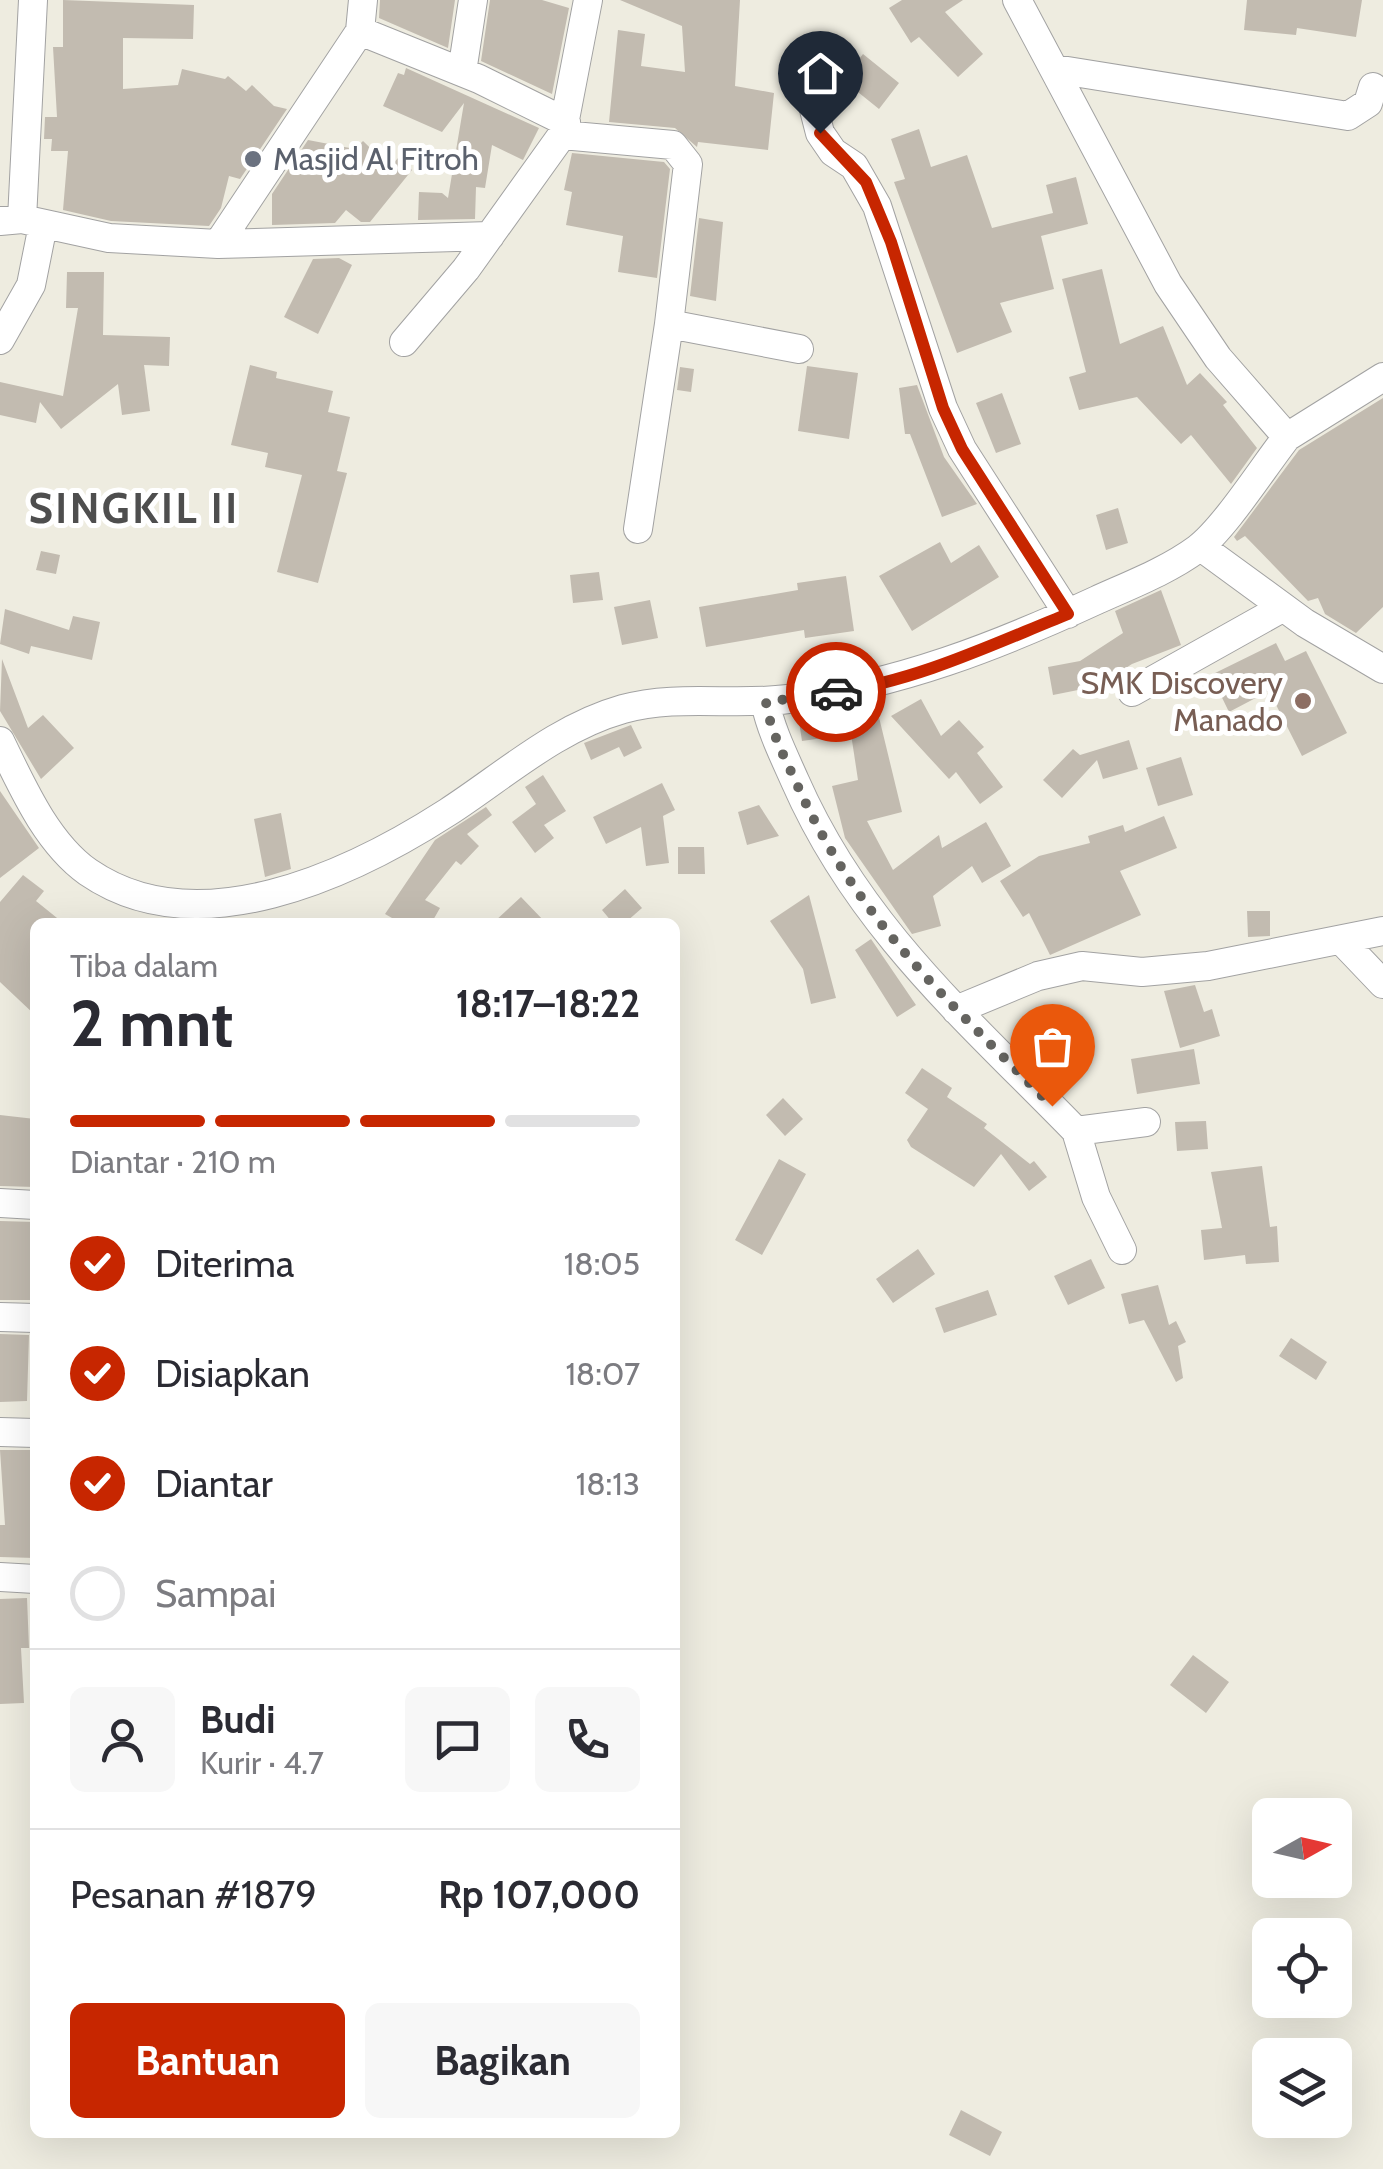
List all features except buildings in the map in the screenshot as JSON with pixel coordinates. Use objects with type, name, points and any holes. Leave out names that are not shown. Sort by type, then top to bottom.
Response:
[{"type":"street","points":[[0,340],[31,284],[22,222],[33,0]]},
{"type":"street","points":[[218,244],[360,31],[363,0]]},
{"type":"street","points":[[462,72],[473,0]]},
{"type":"street","points":[[404,342],[490,236],[564,128],[588,0]]},
{"type":"street","points":[[1016,0],[1168,284],[1218,358],[1287,436]]},
{"type":"street","points":[[360,31],[462,72],[564,128],[673,145],[688,164],[638,530]]},
{"type":"street","points":[[1056,69],[1338,116],[1358,114],[1373,87]]},
{"type":"street","points":[[809,90],[820,133],[833,152],[854,166],[877,206],[925,342],[943,408],[962,449],[1068,614]]},
{"type":"street","points":[[0,98],[29,96]]},
{"type":"street","points":[[22,222],[110,238],[218,244],[490,236]]},
{"type":"street","points":[[669,324],[799,349]]},
{"type":"street","points":[[0,741],[50,834],[87,871],[135,897],[208,903],[316,880],[384,849],[448,812],[554,738],[589,721],[626,708],[664,702],[766,702],[864,688],[964,657],[1166,569],[1201,547],[1287,436],[1383,377]]},
{"type":"street","points":[[1201,547],[1282,608],[1383,669]]},
{"type":"street","points":[[1132,692],[1282,608]]},
{"type":"street","points":[[766,702],[769,723],[808,809],[845,876],[900,952],[1076,1131],[1096,1196],[1122,1250]]},
{"type":"street","points":[[956,1010],[1038,976],[1082,966],[1142,972],[1208,966],[1383,931]]},
{"type":"street","points":[[1342,941],[1383,984]]},
{"type":"street","points":[[1076,1131],[1146,1122]]},
{"type":"street","points":[[0,1203],[30,1204]]},
{"type":"street","points":[[0,1317],[30,1318]]},
{"type":"street","points":[[0,1432],[30,1434]]},
{"type":"street","points":[[0,1577],[30,1579]]},
{"type":"way so far","points":[[836,692],[766,702],[769,723],[808,809],[845,876],[900,952],[1052,1106]]},
{"type":"place","name":"Masjid Al Fitroh","points":[[253,159]]},
{"type":"place","name":"SMK Discovery Manado","points":[[1303,701]]},
{"type":"district","name":"SINGKIL II","points":[[134,508]]},
{"type":"route","points":[[820,133],[833,152],[854,166],[866,182],[891,242],[943,408],[962,449],[1068,614],[964,657],[864,688],[836,692]]}]
